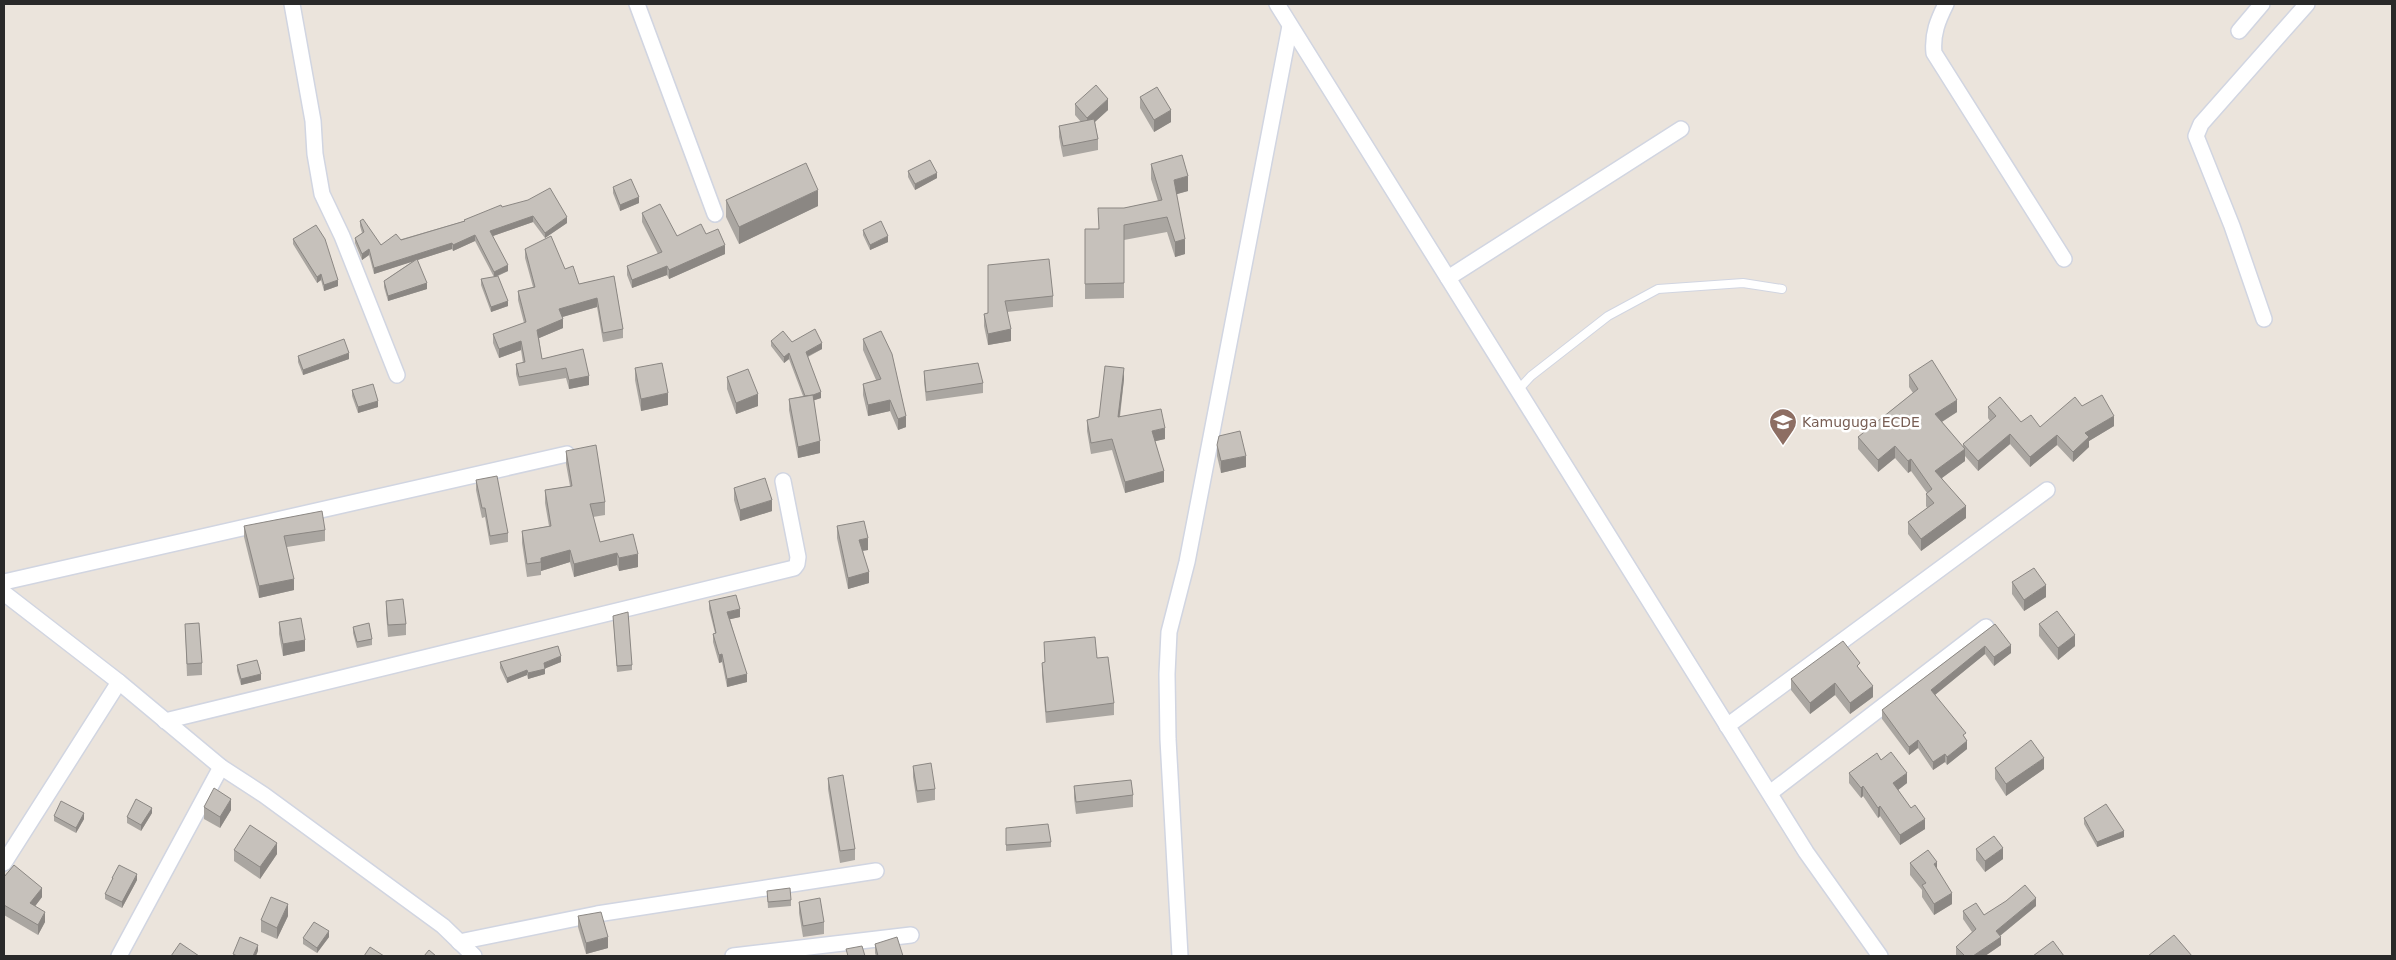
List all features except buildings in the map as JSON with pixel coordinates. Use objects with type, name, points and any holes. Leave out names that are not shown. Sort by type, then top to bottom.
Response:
[{"type":"street","points":[[292,4],[313,121],[315,154],[322,194],[342,236],[397,375]]},
{"type":"street","points":[[637,4],[715,214]]},
{"type":"street","points":[[1277,4],[1806,852],[1880,956]]},
{"type":"street","points":[[1946,4],[1938,19],[1933,39],[1934,53],[2064,259]]},
{"type":"street","points":[[2239,30],[2262,4]]},
{"type":"street","points":[[2264,319],[2232,226],[2196,136],[2201,124],[2307,4]]},
{"type":"street","points":[[1180,956],[1168,738],[1169,632],[1187,562],[1290,26]]},
{"type":"street","points":[[1448,278],[1681,129]]},
{"type":"street","points":[[4,582],[567,454]]},
{"type":"street","points":[[165,721],[794,568],[798,564],[798,557],[783,481]]},
{"type":"street","points":[[1727,726],[2046,490]]},
{"type":"street","points":[[4,593],[119,682],[222,767],[264,795],[443,926],[474,956]]},
{"type":"street","points":[[1770,793],[1986,627]]},
{"type":"street","points":[[4,863],[119,682]]},
{"type":"street","points":[[119,956],[222,767]]},
{"type":"street","points":[[459,942],[597,914],[876,871]]},
{"type":"street","points":[[733,956],[911,935]]},
{"type":"lane","points":[[1518,390],[1531,376],[1608,316],[1658,289],[1743,283],[1782,289]]},
{"type":"place","name":"Kamuguga ECDE","points":[[1783,446]]}]
